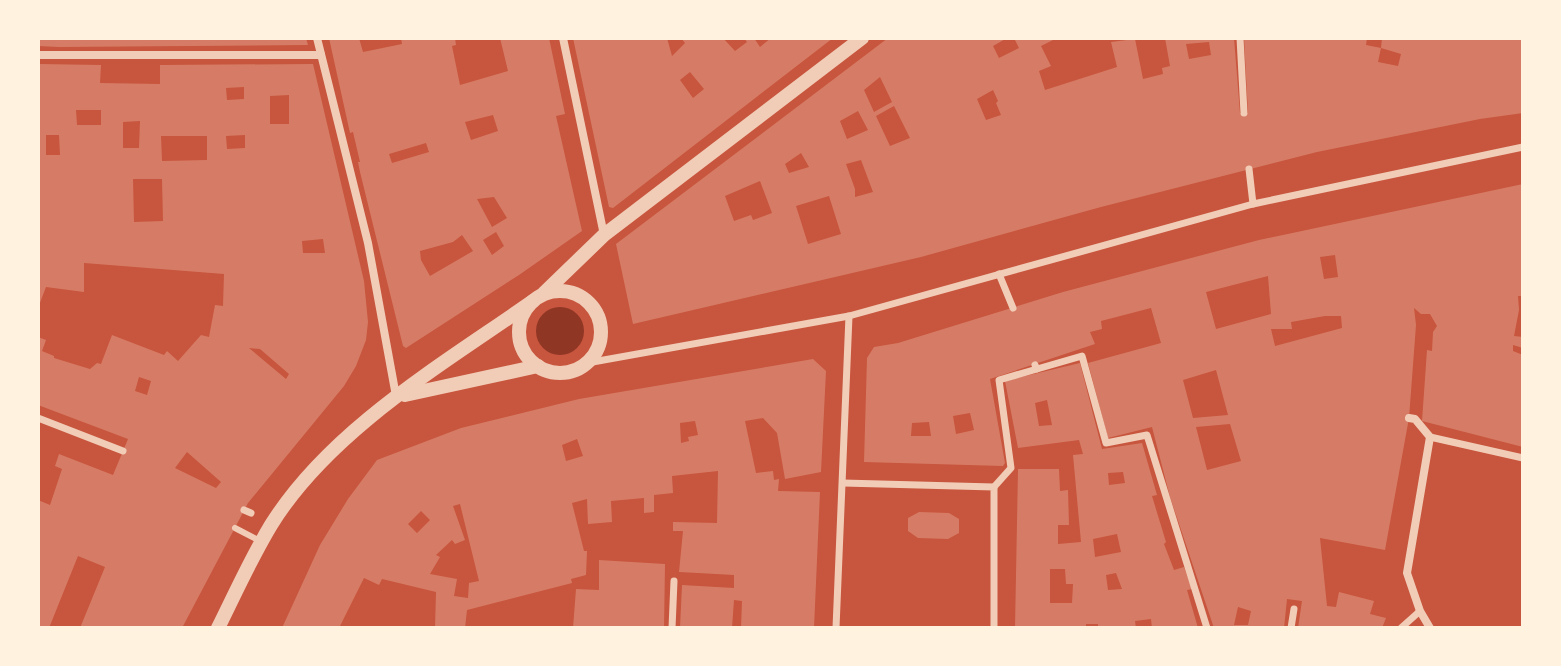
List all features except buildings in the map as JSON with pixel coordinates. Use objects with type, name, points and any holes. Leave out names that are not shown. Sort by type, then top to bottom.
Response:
[{"type":"street","points":[[317,38],[368,243],[396,397]]},
{"type":"street","points":[[563,38],[604,235]]},
{"type":"street","points":[[862,38],[604,235],[524,312],[519,325],[524,352],[538,366],[556,373],[570,372],[587,363],[849,316],[1253,204],[1523,147]]},
{"type":"street","points":[[1240,38],[1244,113]]},
{"type":"street","points":[[38,55],[321,55]]},
{"type":"street","points":[[1249,169],[1253,204]]},
{"type":"street","points":[[999,274],[1013,308]]},
{"type":"street","points":[[218,628],[272,523],[346,436],[396,397],[538,297],[558,290],[584,298],[600,320],[599,346],[587,363]]},
{"type":"street","points":[[836,628],[849,316]]},
{"type":"street","points":[[994,628],[994,487],[1011,468],[999,380],[1082,356],[1106,443],[1147,435],[1207,628]]},
{"type":"street","points":[[396,397],[538,366]]},
{"type":"street","points":[[38,418],[123,451]]},
{"type":"street","points":[[1409,418],[1415,419],[1430,437],[1523,458]]},
{"type":"street","points":[[1430,437],[1407,573],[1420,611],[1430,628]]},
{"type":"street","points":[[843,483],[994,487]]},
{"type":"street","points":[[672,628],[674,581]]},
{"type":"street","points":[[1291,628],[1294,609]]},
{"type":"street","points":[[1401,628],[1420,611]]},
{"type":"lane","points":[[235,528],[262,542]]},
{"type":"shaded area","points":[[560,307],[577,314],[584,331],[577,348],[560,355],[543,348],[536,331],[543,314]]}]
